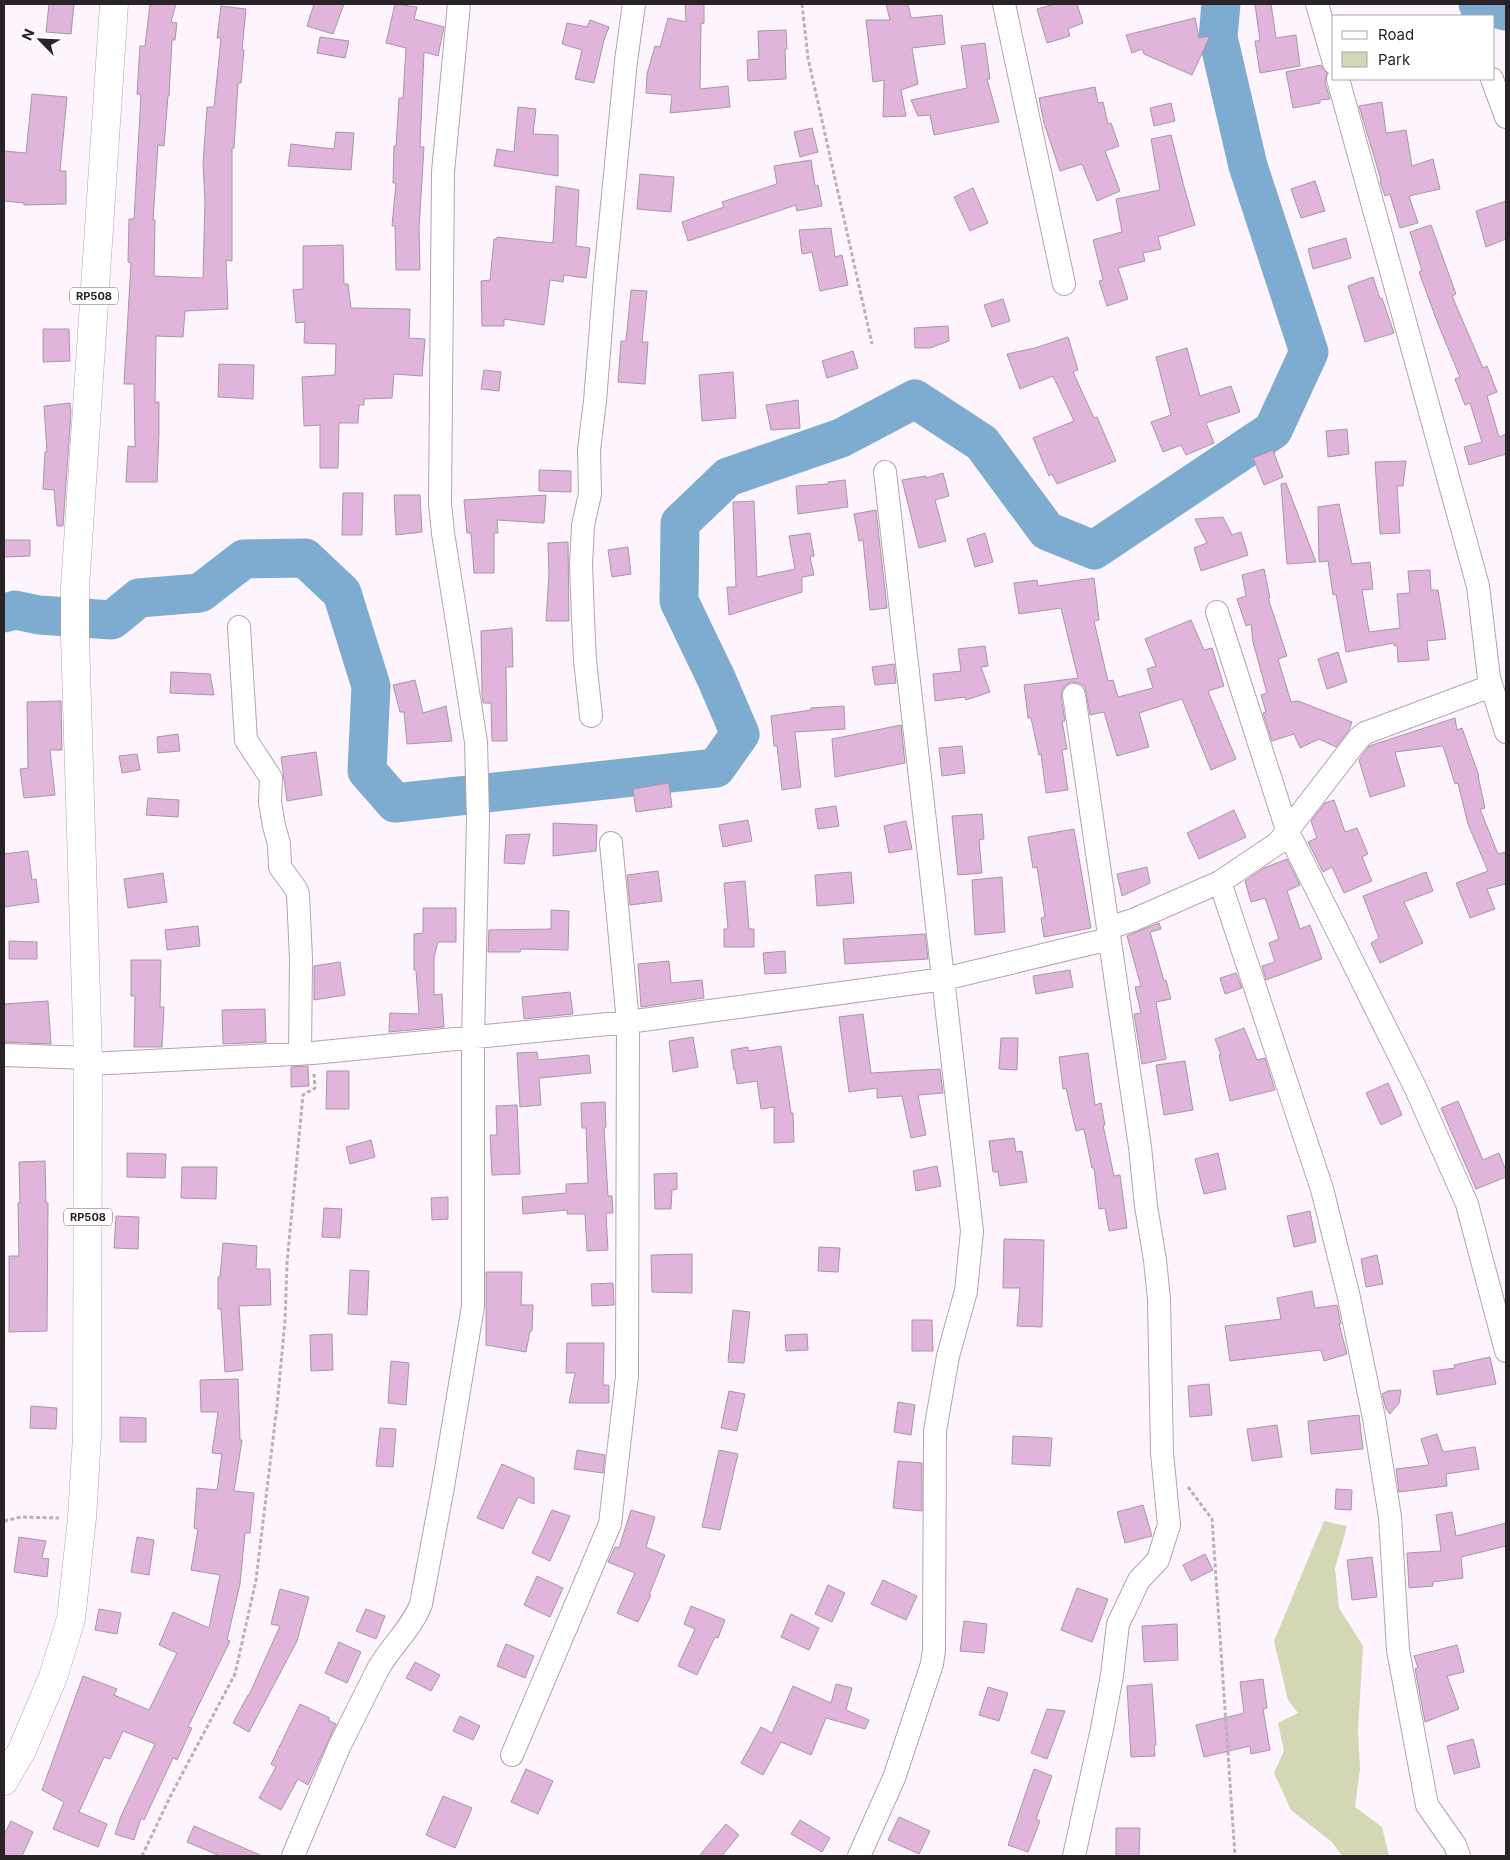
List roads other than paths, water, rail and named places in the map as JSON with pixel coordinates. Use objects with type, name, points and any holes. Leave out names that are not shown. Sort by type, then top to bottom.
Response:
[{"type":"main road","name":"RP508","points":[[4,1781],[22,1750],[53,1677],[70,1619],[82,1518],[88,1390],[88,1061],[75,587],[114,4]]},
{"type":"street","points":[[292,1856],[339,1747],[384,1658],[415,1618],[420,1604],[443,1487],[473,1306],[473,1039],[478,819],[476,742],[440,504],[443,172],[458,4]]},
{"type":"street","points":[[591,716],[585,660],[582,582],[583,525],[590,494],[589,450],[626,61],[634,4]]},
{"type":"street","points":[[1004,4],[1064,284]]},
{"type":"street","points":[[1317,4],[1332,56]]},
{"type":"street","points":[[1338,80],[1478,586],[1491,686],[1506,732]]},
{"type":"street","points":[[1492,80],[1506,117]]},
{"type":"street","points":[[859,1856],[894,1778],[932,1664],[934,1650],[935,1431],[948,1356],[966,1291],[972,1231],[886,472]]},
{"type":"street","points":[[1217,612],[1287,830],[1415,1087],[1467,1204],[1506,1351]]},
{"type":"street","points":[[239,627],[246,740],[271,778],[270,802],[279,844],[280,868],[298,894],[306,1054]]},
{"type":"street","points":[[4,1056],[88,1061],[306,1054],[473,1039],[628,1022],[944,979],[1108,934],[1133,920],[1220,882],[1278,843],[1358,738],[1365,733],[1491,686]]},
{"type":"street","points":[[1074,695],[1155,1260],[1159,1299],[1162,1453],[1169,1525],[1158,1560],[1140,1580],[1118,1624],[1112,1675],[1102,1729],[1074,1856]]},
{"type":"street","points":[[512,1755],[611,1519],[627,1376],[628,1022],[611,843]]},
{"type":"street","points":[[1220,882],[1322,1190],[1348,1293],[1374,1418],[1390,1517],[1398,1650],[1427,1805],[1455,1845],[1459,1856]]},
{"type":"waterway","points":[[4,613],[15,610],[39,615],[112,620],[139,598],[200,593],[244,559],[305,558],[342,593],[371,686],[367,771],[395,803],[716,768],[740,734],[716,678],[679,601],[680,523],[728,477],[841,438],[915,399],[982,443],[1047,531],[1094,550],[1273,430],[1309,352],[1248,166],[1218,37],[1221,4]]},
{"type":"waterway","points":[[1478,4],[1506,11]]},
{"type":"waterway","points":[[4,621],[15,610]]}]
